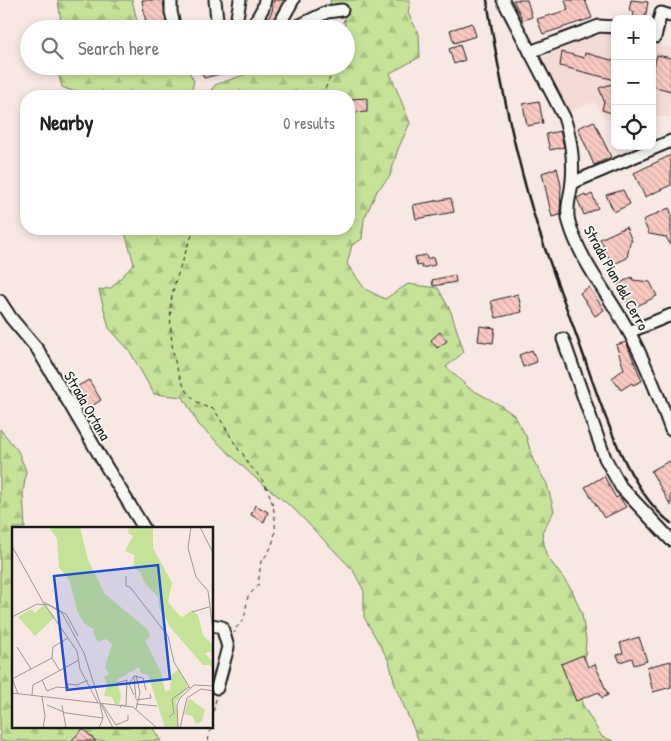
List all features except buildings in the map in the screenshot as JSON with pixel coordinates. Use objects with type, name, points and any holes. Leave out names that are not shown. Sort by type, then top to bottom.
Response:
[{"type":"street","points":[[171,0],[173,20]]},
{"type":"street","points":[[215,0],[224,20]]},
{"type":"street","points":[[231,20],[240,0]]},
{"type":"street","points":[[256,20],[265,0]]},
{"type":"street","points":[[283,20],[293,0]]},
{"type":"street","name":"Strada Pian del Cerro","points":[[503,0],[564,117],[570,139],[572,183],[567,203],[568,221],[576,243],[629,332],[648,370],[671,430]]},
{"type":"street","points":[[311,20],[327,12],[342,10]]},
{"type":"street","points":[[656,32],[661,13],[671,16]]},
{"type":"street","points":[[530,52],[599,26],[611,27]]},
{"type":"street","points":[[572,183],[671,141]]},
{"type":"street","name":"Strada Ortana","points":[[0,301],[11,318],[38,350],[143,527]]},
{"type":"street","points":[[629,332],[671,314]]},
{"type":"street","points":[[563,339],[605,458],[620,487],[640,511],[671,540]]},
{"type":"street","points":[[214,625],[222,627],[228,647],[217,688]]},
{"type":"path","points":[[325,90],[331,75]]},
{"type":"path","points":[[193,235],[171,304],[172,340],[176,373],[194,397],[206,408],[214,409],[243,454],[247,466],[260,477],[272,502],[276,519],[274,539],[269,554],[261,561],[258,586],[248,596],[244,620],[234,630],[235,632],[232,633]]},
{"type":"path","points":[[214,707],[217,688]]},
{"type":"path","points":[[208,741],[211,728]]},
{"type":"shaded area","points":[[597,32],[611,34],[611,119],[605,119],[594,102],[568,112],[539,59]]},
{"type":"shaded area","points":[[656,44],[671,48],[670,117],[656,117]]},
{"type":"green space","points":[[58,0],[132,0],[137,20],[61,20]]},
{"type":"green space","points":[[330,0],[410,0],[408,13],[419,34],[420,57],[390,73],[410,123],[398,149],[390,176],[377,191],[364,219],[362,239],[352,245],[347,264],[365,289],[385,299],[408,284],[438,288],[451,312],[464,352],[446,367],[469,388],[500,405],[515,416],[526,436],[533,460],[547,484],[554,511],[542,532],[546,555],[572,590],[582,614],[586,640],[582,704],[602,737],[614,741],[419,741],[396,688],[389,661],[364,617],[364,591],[353,570],[294,509],[253,476],[199,425],[183,397],[154,394],[129,350],[109,328],[99,290],[111,288],[134,264],[126,235],[355,235],[355,90],[211,90],[215,85],[244,75],[355,75],[355,20],[345,20],[346,10],[331,7]]},
{"type":"green space","points":[[59,75],[191,75],[194,81],[192,90],[70,90],[62,87]]},
{"type":"green space","points":[[0,429],[18,451],[26,471],[23,494],[25,527],[12,527],[12,728],[153,728],[161,741],[0,741]]},
{"type":"railway","points":[[487,0],[514,142],[548,257],[617,445],[641,490],[655,508],[671,523]]}]
